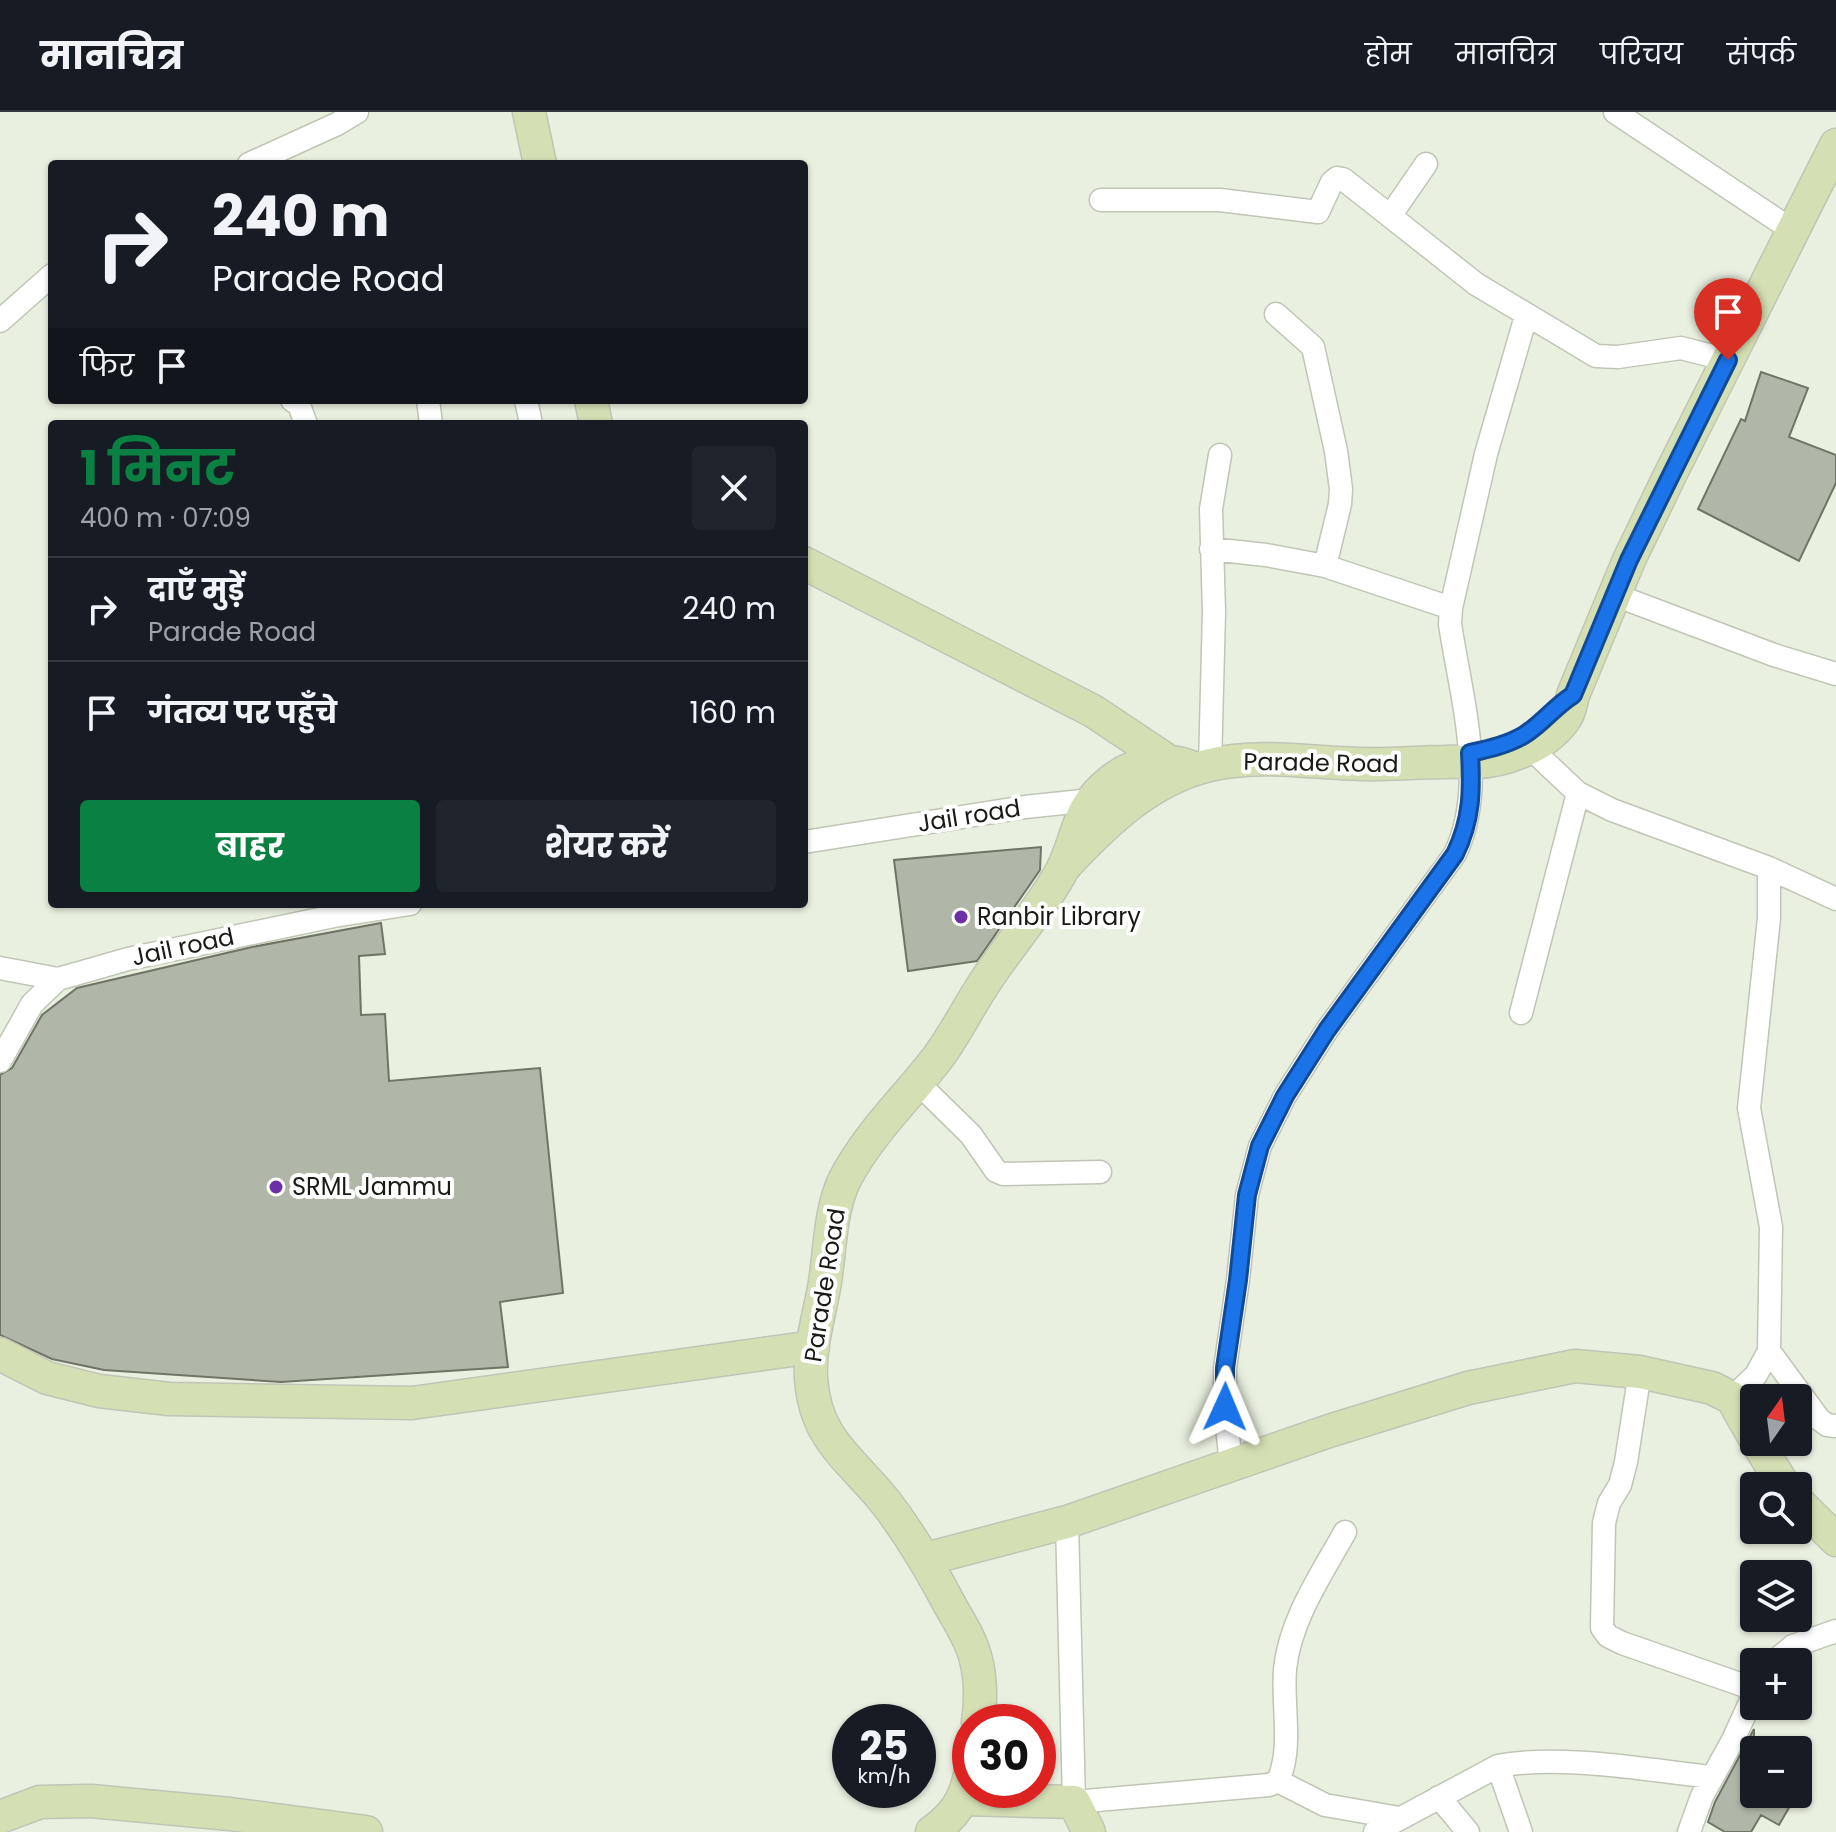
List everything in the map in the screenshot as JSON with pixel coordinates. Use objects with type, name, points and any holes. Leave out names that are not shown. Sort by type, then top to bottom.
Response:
[{"type":"main road","points":[[529,112],[539,160]]},
{"type":"main road","name":"Parade Road","points":[[1093,799],[1126,770],[1149,762],[1191,765],[1239,759],[1362,765],[1496,760],[1529,747],[1561,725],[1649,518],[1836,145]]},
{"type":"main road","points":[[808,565],[1093,711],[1191,765]]},
{"type":"main road","name":"Parade Road","points":[[1462,759],[1523,736],[1558,704],[1573,695]]},
{"type":"main road","name":"Parade Road","points":[[978,1704],[979,1677],[975,1656],[926,1559],[886,1502],[843,1457],[824,1431],[815,1406],[811,1377],[813,1347],[835,1209],[844,1183],[877,1130],[940,1055],[987,978],[1052,889],[1063,868],[1135,799],[1191,765]]},
{"type":"main road","points":[[1063,868],[1078,823],[1093,799]]},
{"type":"main road","points":[[0,1354],[47,1378],[99,1391],[169,1399],[412,1403],[813,1347]]},
{"type":"main road","points":[[926,1559],[1067,1522],[1357,1422],[1518,1375],[1575,1366],[1640,1372],[1712,1388],[1732,1398],[1740,1413]]},
{"type":"main road","points":[[1812,1516],[1836,1540]]},
{"type":"main road","points":[[1056,1799],[1074,1802],[1089,1832]]},
{"type":"main road","points":[[0,1817],[40,1802],[91,1801],[230,1814],[366,1832]]},
{"type":"main road","points":[[932,1832],[951,1819],[956,1808]]},
{"type":"street","points":[[258,160],[357,112]]},
{"type":"street","points":[[1615,112],[1792,230]]},
{"type":"street","points":[[1390,216],[1426,164]]},
{"type":"street","points":[[1101,200],[1220,200],[1318,212],[1332,182],[1337,178],[1343,179],[1476,284],[1596,356],[1618,357],[1681,348],[1728,360]]},
{"type":"street","points":[[0,321],[48,279]]},
{"type":"street","points":[[1276,314],[1313,347],[1336,451],[1341,489],[1325,566]]},
{"type":"street","points":[[1231,1465],[1225,1407],[1225,1368],[1247,1195],[1260,1146],[1285,1096],[1327,1030],[1455,854],[1464,835],[1471,804],[1462,759],[1451,608],[1486,454],[1526,316]]},
{"type":"street","points":[[1191,765],[1214,612],[1211,549],[1213,491],[1220,455]]},
{"type":"street","points":[[1211,549],[1325,566],[1451,608]]},
{"type":"street","points":[[1615,595],[1774,655],[1836,674]]},
{"type":"street","points":[[1529,747],[1578,793],[1612,810],[1769,868],[1836,899]]},
{"type":"street","points":[[1521,1013],[1578,793]]},
{"type":"street","name":"Jail road","points":[[808,841],[1025,807],[1093,799],[1135,799]]},
{"type":"street","points":[[1732,1398],[1756,1375],[1769,1351],[1771,1227],[1749,1108],[1769,918],[1769,868]]},
{"type":"street","name":"Jail road","points":[[0,1061],[32,1004],[58,979],[316,912],[363,908]]},
{"type":"street","points":[[0,968],[58,979]]},
{"type":"street","points":[[917,1082],[971,1135],[996,1171],[1003,1174],[1100,1172]]},
{"type":"street","points":[[1769,1351],[1819,1419],[1827,1425],[1836,1426]]},
{"type":"street","points":[[1640,1372],[1626,1462],[1604,1523],[1602,1628],[1608,1636],[1622,1643],[1740,1687]]},
{"type":"street","points":[[1067,1522],[1074,1802],[1269,1785],[1278,1781]]},
{"type":"street","points":[[1278,1781],[1284,1757],[1288,1652],[1301,1614],[1345,1532]]},
{"type":"street","points":[[1791,1648],[1836,1631]]},
{"type":"street","points":[[1689,1832],[1711,1777],[1742,1720]]},
{"type":"street","points":[[1375,1832],[1498,1766],[1532,1761],[1711,1777]]},
{"type":"street","points":[[1498,1766],[1521,1832]]},
{"type":"street","points":[[1278,1781],[1325,1805],[1399,1818]]},
{"type":"street","points":[[1439,1797],[1468,1832]]},
{"type":"building","points":[[1761,372],[1808,388],[1789,437],[1836,455],[1836,483],[1799,561],[1698,509],[1741,419],[1745,421]]},
{"type":"building","name":"Ranbir Library","points":[[1041,847],[1040,870],[977,961],[908,971],[894,860]]},
{"type":"building","name":"SRML Jammu","points":[[381,923],[385,954],[359,956],[361,1015],[385,1014],[389,1081],[540,1068],[563,1293],[500,1302],[508,1367],[281,1382],[104,1370],[52,1359],[0,1335],[0,1075],[12,1068],[42,1015],[77,988],[252,947]]},
{"type":"building","points":[[1740,1755],[1740,1808],[1789,1808],[1779,1825],[1761,1815],[1751,1832],[1725,1832],[1708,1822]]},
{"type":"place","name":"Ranbir Library","points":[[961,917]]},
{"type":"place","name":"SRML Jammu","points":[[276,1187]]},
{"type":"route","points":[[1225,1407],[1225,1368],[1247,1195],[1260,1146],[1285,1096],[1327,1030],[1455,854],[1464,835],[1471,804],[1470,753],[1523,736],[1558,704],[1573,695],[1629,560],[1728,360]]}]
